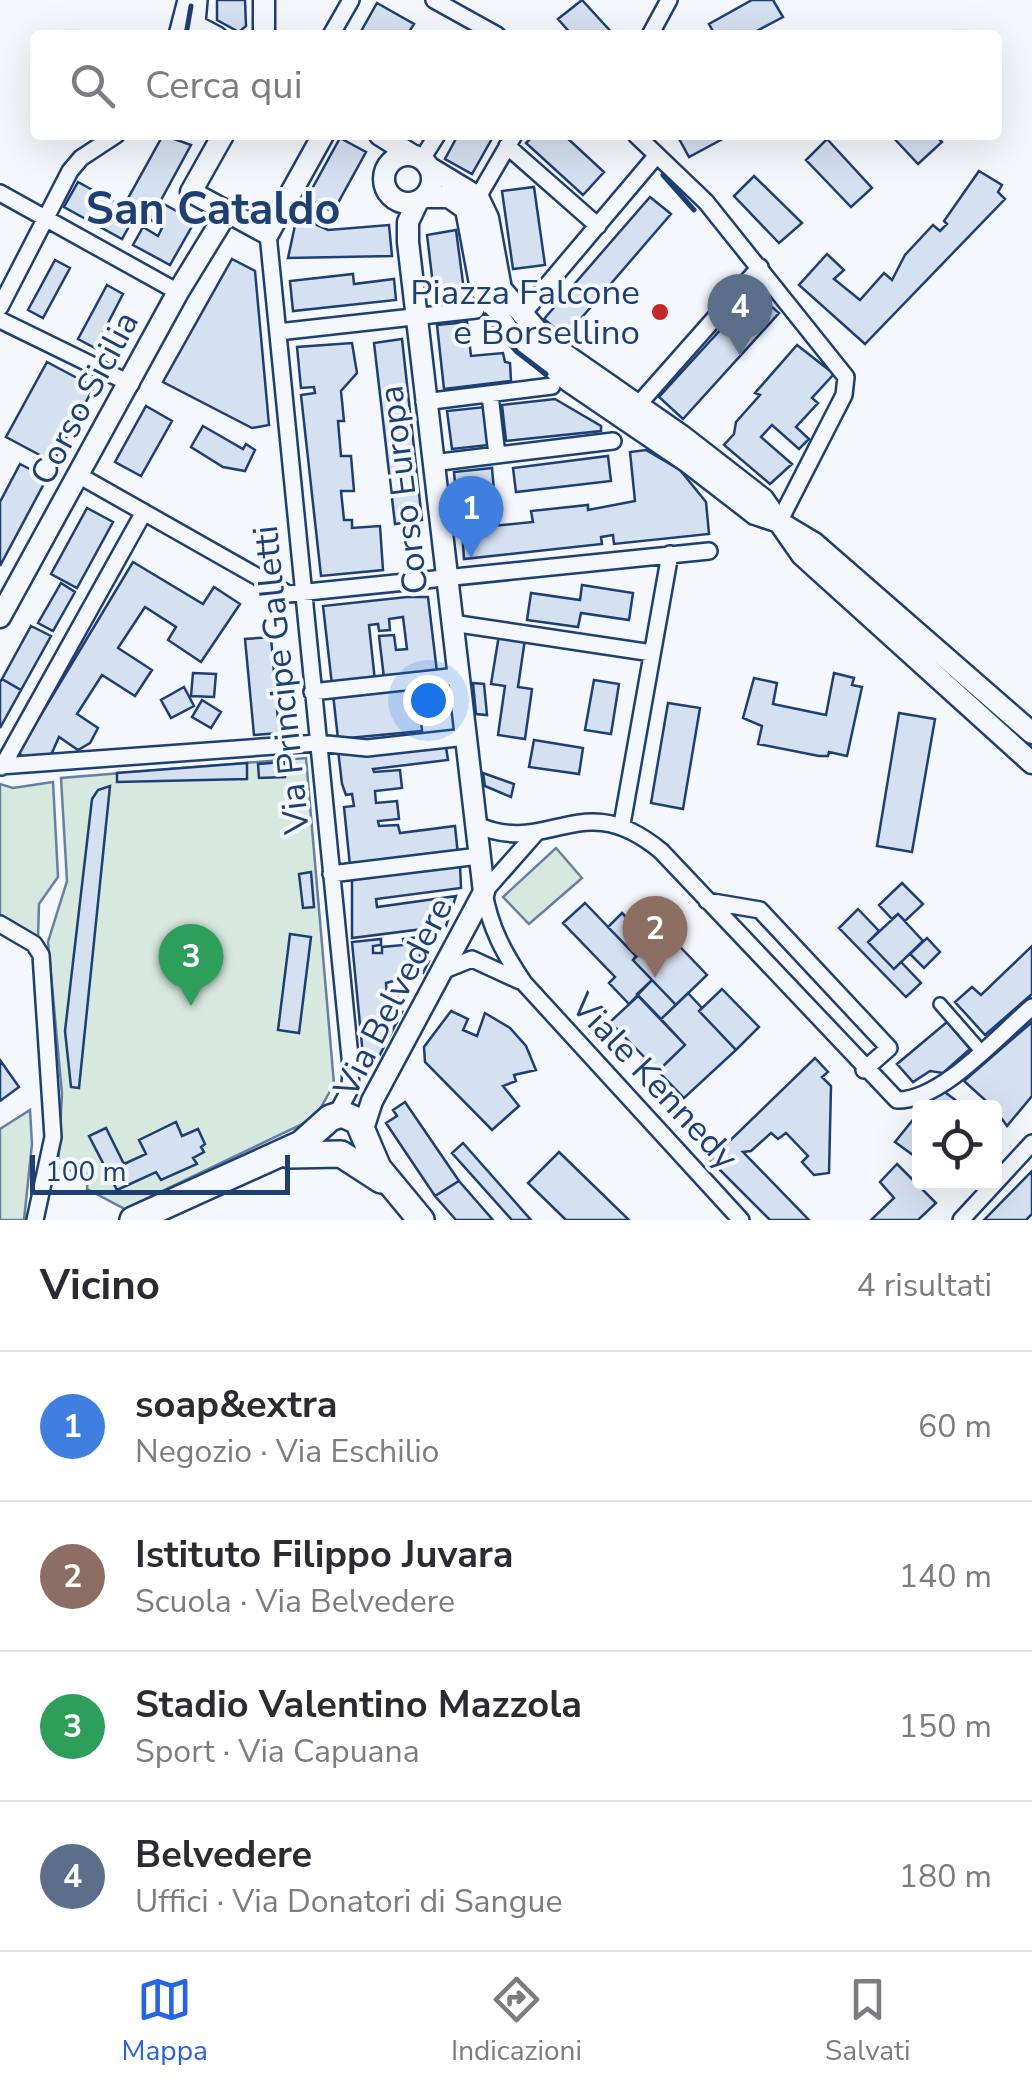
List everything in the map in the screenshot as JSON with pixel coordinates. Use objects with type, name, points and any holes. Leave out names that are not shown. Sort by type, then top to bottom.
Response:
[{"type":"main road","points":[[133,1220],[269,1159],[329,1121],[353,1117],[378,1168],[421,1220]]},
{"type":"main road","points":[[329,1121],[322,1140],[401,1195]]},
{"type":"main road","points":[[269,1159],[303,1152],[353,1152],[362,1135]]},
{"type":"street","points":[[178,30],[186,0]]},
{"type":"street","points":[[197,30],[200,0]]},
{"type":"street","points":[[264,0],[264,30]]},
{"type":"street","points":[[333,30],[351,0]]},
{"type":"street","points":[[434,0],[488,30]]},
{"type":"street","points":[[653,30],[669,0]]},
{"type":"street","points":[[0,306],[70,172],[106,140]]},
{"type":"street","points":[[220,140],[191,192],[268,234],[320,140]]},
{"type":"street","points":[[384,140],[389,164],[384,179],[389,194],[402,202],[449,197],[466,209],[481,288],[508,330],[570,382],[690,463],[755,514],[779,522],[814,543],[1032,734]]},
{"type":"street","points":[[388,140],[478,196],[488,218],[502,289],[521,316],[558,350],[763,500],[802,555],[1032,762]]},
{"type":"street","points":[[421,161],[434,140]]},
{"type":"street","points":[[641,140],[706,202],[846,377],[844,395],[779,522]]},
{"type":"street","points":[[478,196],[510,141],[598,226]]},
{"type":"street","points":[[521,316],[657,155]]},
{"type":"street","points":[[389,164],[421,161]]},
{"type":"street","points":[[421,161],[432,184],[421,199]]},
{"type":"street","points":[[0,193],[178,292]]},
{"type":"street","name":"Corso Europa","points":[[421,199],[408,222],[416,317],[484,892]]},
{"type":"street","name":"Corso Sicilia","points":[[0,617],[178,292],[227,212]]},
{"type":"street","name":"Via Principe Galletti","points":[[268,234],[350,1089]]},
{"type":"street","points":[[637,406],[760,267]]},
{"type":"street","points":[[278,332],[476,310]]},
{"type":"street","points":[[0,320],[130,384]]},
{"type":"street","points":[[424,402],[552,386]]},
{"type":"street","points":[[490,395],[496,455]]},
{"type":"street","points":[[432,464],[613,441]]},
{"type":"street","points":[[80,476],[288,594],[709,550]]},
{"type":"street","points":[[1,767],[144,512]]},
{"type":"street","points":[[622,824],[670,554]]},
{"type":"street","points":[[452,624],[652,653]]},
{"type":"street","points":[[312,692],[458,676]]},
{"type":"street","points":[[1,767],[317,742],[367,748],[466,738]]},
{"type":"street","points":[[475,824],[497,835],[536,833],[558,824],[622,824],[662,851],[896,1100],[916,1101],[1032,1007]]},
{"type":"street","points":[[524,983],[489,923],[484,892],[536,833]]},
{"type":"street","points":[[332,874],[479,856]]},
{"type":"street","name":"Via Belvedere","points":[[362,1135],[372,1102],[484,892]]},
{"type":"street","points":[[707,901],[760,910],[889,1048],[864,1070]]},
{"type":"street","points":[[0,924],[34,944],[41,955],[54,1102],[53,1136],[35,1220]]},
{"type":"street","points":[[442,972],[472,959],[524,983]]},
{"type":"street","name":"Viale Kennedy","points":[[524,983],[741,1220]]},
{"type":"street","points":[[940,1004],[982,1051]]},
{"type":"street","points":[[329,1121],[350,1089],[358,1100],[372,1102]]},
{"type":"street","points":[[961,1220],[1032,1143]]},
{"type":"shaded area","points":[[306,758],[334,1084],[315,1118],[125,1209],[87,1189],[88,1174],[58,1168],[62,1094],[48,942],[67,881],[61,778]]},
{"type":"shaded area","points":[[53,782],[58,877],[39,904],[38,938],[0,916],[0,784],[13,788]]},
{"type":"shaded area","points":[[556,848],[582,878],[529,924],[503,897]]},
{"type":"shaded area","points":[[30,1110],[32,1144],[24,1220],[0,1220],[0,1129]]},
{"type":"building","points":[[217,0],[245,0],[246,26],[241,30],[217,20]]},
{"type":"building","points":[[582,0],[609,30],[568,30],[558,19]]},
{"type":"building","points":[[752,0],[773,0],[783,17],[758,30],[712,30],[709,24]]},
{"type":"building","points":[[377,3],[414,24],[410,30],[362,30]]},
{"type":"building","points":[[160,140],[191,145],[160,202],[195,221],[170,265],[133,245],[143,227],[158,236],[162,228],[126,202]]},
{"type":"building","points":[[339,140],[366,152],[333,212],[307,198]]},
{"type":"building","points":[[455,140],[491,140],[472,174],[445,159]]},
{"type":"building","points":[[569,140],[604,172],[583,195],[526,143]]},
{"type":"building","points":[[680,140],[721,140],[689,157]]},
{"type":"building","points":[[828,140],[872,188],[851,207],[806,160]]},
{"type":"building","points":[[896,140],[942,142],[918,164]]},
{"type":"building","points":[[979,171],[1002,185],[998,192],[1005,199],[865,344],[799,285],[827,254],[844,270],[834,279],[860,300],[884,273],[892,280],[905,255],[933,225],[940,231],[947,224],[944,221]]},
{"type":"building","points":[[754,176],[802,223],[779,243],[734,196]]},
{"type":"building","points":[[78,182],[136,214],[122,239],[64,207]]},
{"type":"building","points":[[534,187],[545,265],[513,269],[502,191]]},
{"type":"building","points":[[650,197],[671,214],[565,337],[544,319]]},
{"type":"building","points":[[297,216],[328,230],[389,225],[392,256],[288,258]]},
{"type":"building","points":[[456,230],[465,298],[435,301],[427,235]]},
{"type":"building","points":[[232,259],[255,271],[269,425],[252,428],[163,382]]},
{"type":"building","points":[[55,260],[70,268],[43,318],[28,310]]},
{"type":"building","points":[[353,274],[354,284],[394,279],[396,300],[293,311],[290,281]]},
{"type":"building","points":[[107,285],[123,294],[95,348],[78,339]]},
{"type":"building","points":[[755,292],[779,313],[683,419],[659,397]]},
{"type":"building","points":[[467,322],[471,356],[503,353],[505,362],[510,363],[511,381],[444,389],[437,325]]},
{"type":"building","points":[[402,339],[422,520],[395,524],[374,343]]},
{"type":"building","points":[[352,343],[357,373],[341,391],[344,421],[338,421],[341,456],[351,456],[354,491],[341,491],[344,520],[352,520],[352,528],[380,526],[383,570],[321,576],[301,395],[315,393],[314,387],[301,388],[297,347]]},
{"type":"building","points":[[797,345],[834,374],[812,398],[818,403],[796,427],[809,439],[799,449],[772,425],[761,437],[792,464],[770,484],[724,445],[734,434],[736,422],[760,395],[755,393]]},
{"type":"building","points":[[47,362],[94,387],[53,462],[6,437]]},
{"type":"building","points":[[555,399],[601,426],[601,431],[506,441],[502,405]]},
{"type":"building","points":[[146,406],[172,421],[141,476],[115,462]]},
{"type":"building","points":[[485,407],[489,445],[452,449],[447,411]]},
{"type":"building","points":[[203,426],[243,449],[246,444],[255,450],[245,471],[223,467],[191,447]]},
{"type":"building","points":[[646,450],[680,470],[706,502],[709,534],[614,544],[613,535],[601,537],[602,544],[464,559],[462,529],[533,522],[531,511],[588,505],[588,510],[635,501],[630,452]]},
{"type":"building","points":[[608,456],[611,481],[516,492],[513,468]]},
{"type":"building","points":[[20,464],[47,478],[0,566],[0,502]]},
{"type":"building","points":[[492,468],[496,513],[458,516],[454,472]]},
{"type":"building","points":[[87,508],[113,522],[77,588],[51,574]]},
{"type":"building","points":[[133,562],[203,604],[214,587],[240,604],[201,662],[168,640],[176,627],[145,607],[118,648],[152,670],[135,696],[102,675],[77,714],[98,728],[90,743],[78,750],[59,737],[51,755],[28,759],[18,753]]},
{"type":"building","points":[[61,583],[75,592],[53,631],[38,623]]},
{"type":"building","points":[[582,585],[633,593],[629,620],[581,613],[578,627],[527,620],[531,593],[580,600]]},
{"type":"building","points":[[428,597],[437,672],[384,678],[379,636],[394,635],[396,650],[407,649],[403,617],[389,619],[390,630],[379,631],[378,624],[369,625],[375,681],[332,685],[323,606]]},
{"type":"building","points":[[31,626],[51,636],[21,690],[2,679]]},
{"type":"building","points":[[499,635],[525,639],[518,687],[532,689],[525,739],[498,735],[505,686],[491,684]]},
{"type":"building","points":[[271,637],[279,733],[254,735],[245,639]]},
{"type":"building","points":[[193,673],[216,674],[214,697],[191,696]]},
{"type":"building","points":[[834,673],[854,678],[852,685],[862,687],[847,756],[829,752],[828,756],[819,756],[758,744],[762,726],[743,718],[754,678],[777,683],[773,704],[826,715]]},
{"type":"building","points":[[2,679],[21,690],[0,728],[0,682]]},
{"type":"building","points":[[594,680],[619,684],[611,734],[585,730]]},
{"type":"building","points":[[473,683],[484,684],[487,715],[476,714]]},
{"type":"building","points":[[417,686],[424,707],[420,707],[422,731],[338,739],[333,694]]},
{"type":"building","points":[[184,687],[194,706],[171,718],[161,700]]},
{"type":"building","points":[[202,700],[221,712],[211,728],[192,717]]},
{"type":"building","points":[[668,703],[700,708],[683,809],[651,803]]},
{"type":"building","points":[[899,713],[935,719],[912,852],[877,846]]},
{"type":"building","points":[[534,740],[583,748],[579,774],[529,767]]},
{"type":"building","points":[[446,747],[448,760],[373,769],[400,770],[402,788],[375,791],[376,803],[397,801],[399,819],[378,821],[379,826],[398,825],[400,833],[455,826],[458,855],[350,866],[344,807],[354,806],[352,794],[346,795],[342,784],[338,750],[370,753]]},
{"type":"building","points":[[284,762],[285,777],[259,778],[258,764]]},
{"type":"building","points":[[247,763],[247,779],[117,782],[117,773]]},
{"type":"building","points":[[483,773],[514,784],[511,797],[485,786]]},
{"type":"building","points":[[110,786],[79,1088],[71,1087],[65,1031],[92,799],[98,790]]},
{"type":"building","points":[[460,865],[461,888],[376,899],[377,907],[456,896],[446,926],[352,938],[352,877]]},
{"type":"building","points":[[311,872],[314,907],[303,908],[299,874]]},
{"type":"building","points":[[902,883],[923,904],[905,921],[898,914],[892,919],[879,905]]},
{"type":"building","points":[[585,903],[636,956],[633,960],[652,980],[629,1004],[609,983],[615,977],[563,923]]},
{"type":"building","points":[[858,909],[879,931],[868,942],[894,969],[901,962],[921,983],[906,997],[839,928]]},
{"type":"building","points":[[622,913],[651,942],[636,956],[608,927]]},
{"type":"building","points":[[898,914],[923,941],[894,969],[868,942]]},
{"type":"building","points":[[664,930],[707,975],[676,1005],[633,960]]},
{"type":"building","points":[[290,934],[311,937],[299,1033],[278,1030]]},
{"type":"building","points":[[419,937],[420,958],[429,961],[423,973],[386,983],[387,995],[398,994],[398,1003],[388,1003],[389,1012],[402,1012],[374,1066],[364,1066],[352,942],[381,939],[381,945],[373,946],[373,953],[382,953],[382,947],[404,945],[403,939]]},
{"type":"building","points":[[927,938],[940,952],[924,968],[910,954]]},
{"type":"building","points":[[1032,946],[1032,994],[985,1035],[955,1002],[972,987],[981,995]]},
{"type":"building","points":[[652,980],[676,1005],[661,1019],[637,994]]},
{"type":"building","points":[[722,989],[759,1027],[736,1050],[699,1011]]},
{"type":"building","points":[[688,993],[702,1008],[699,1011],[736,1050],[684,1098],[658,1071],[685,1045],[661,1019]]},
{"type":"building","points":[[638,996],[685,1045],[658,1071],[610,1022]]},
{"type":"building","points":[[451,1011],[468,1019],[463,1030],[477,1036],[485,1013],[510,1028],[526,1046],[536,1070],[514,1075],[516,1081],[503,1086],[519,1106],[492,1130],[425,1062],[424,1047]]},
{"type":"building","points":[[947,1022],[970,1049],[943,1073],[930,1071],[913,1082],[897,1064]]},
{"type":"building","points":[[1032,1022],[1032,1096],[1007,1126],[1002,1119],[1002,1100],[985,1100],[964,1081]]},
{"type":"building","points":[[815,1058],[828,1072],[822,1077],[831,1086],[829,1173],[814,1175],[802,1162],[808,1156],[786,1133],[778,1139],[771,1133],[751,1151],[743,1152],[809,1220],[770,1220],[710,1160]]},
{"type":"building","points":[[0,1060],[19,1087],[0,1101]]},
{"type":"building","points":[[938,1087],[955,1100],[928,1100]]},
{"type":"building","points":[[405,1102],[459,1181],[435,1196],[386,1123],[397,1116],[393,1110]]},
{"type":"building","points":[[912,1121],[912,1154],[895,1142]]},
{"type":"building","points":[[176,1122],[182,1136],[198,1129],[205,1144],[201,1147],[204,1152],[193,1158],[197,1164],[161,1180],[156,1172],[117,1190],[89,1136],[106,1128],[124,1164],[146,1154],[139,1140]]},
{"type":"building","points":[[463,1143],[531,1220],[512,1220],[452,1153]]},
{"type":"building","points":[[559,1152],[629,1220],[566,1220],[528,1183]]},
{"type":"building","points":[[897,1164],[912,1179],[912,1190],[923,1190],[936,1203],[918,1220],[871,1220],[894,1198],[880,1182]]},
{"type":"building","points":[[1032,1171],[1032,1214],[1026,1220],[984,1220]]},
{"type":"building","points":[[459,1181],[493,1220],[456,1220],[435,1196]]},
{"type":"wall","points":[[187,30],[191,6]]},
{"type":"wall","points":[[663,175],[694,210]]},
{"type":"wall","points":[[485,315],[517,352],[546,374]]},
{"type":"place","name":"Piazza Falcone e Borsellino","points":[[660,312]]},
{"type":"place","name":"Belvedere","points":[[740,356]]},
{"type":"place","name":"soap&extra","points":[[471,558]]},
{"type":"place","name":"Istituto Filippo Juvara","points":[[655,978]]},
{"type":"place","name":"Stadio Valentino Mazzola","points":[[191,1006]]},
{"type":"district","name":"San Cataldo","points":[[213,208]]}]
